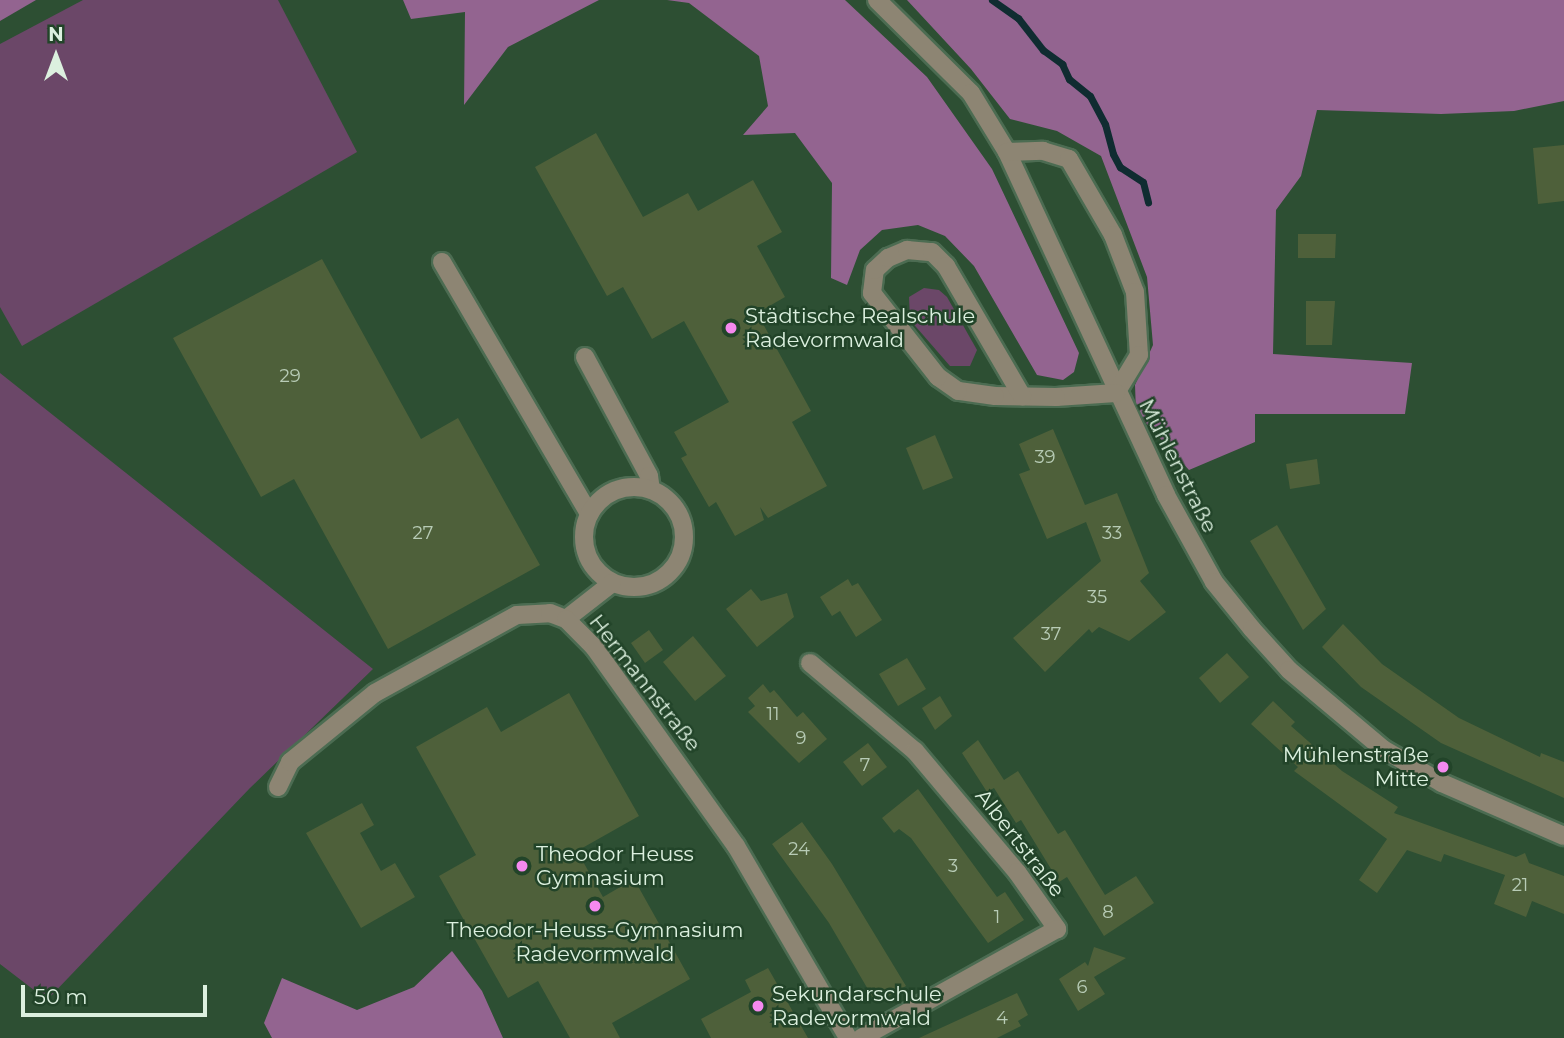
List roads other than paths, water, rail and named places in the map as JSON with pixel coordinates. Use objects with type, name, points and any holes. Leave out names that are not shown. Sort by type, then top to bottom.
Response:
[{"type":"street","name":"Mühlenstraße","points":[[877,0],[971,93],[1007,152],[1116,393],[1214,582],[1289,670],[1383,748],[1442,783],[1564,836]]},
{"type":"street","points":[[1007,152],[1043,151],[1069,159],[1113,235],[1135,292],[1139,342],[1132,372],[1116,393],[1023,396],[958,391],[938,377],[878,307],[872,293],[875,270],[907,250],[932,252],[946,266],[1023,396]]},
{"type":"street","points":[[442,262],[589,514]]},
{"type":"street","points":[[585,357],[649,476],[651,490]]},
{"type":"street","points":[[618,490],[651,490],[670,502],[679,516],[684,536],[681,556],[657,582],[635,588],[612,583],[587,557],[583,537],[589,514],[602,498],[618,490]]},
{"type":"street","points":[[566,619],[612,583]]},
{"type":"street","name":"Hermannstraße","points":[[278,787],[290,762],[374,694],[517,615],[550,612],[566,619],[594,647],[736,846],[848,1038]]},
{"type":"street","name":"Albertstraße","points":[[810,663],[915,751],[1017,872],[1057,929],[862,1038]]},
{"type":"waterway","points":[[992,0],[1018,18],[1043,50],[1062,64],[1069,79],[1090,96],[1105,124],[1113,154],[1120,167],[1143,182],[1148,202]]},
{"type":"place","name":"Städtische Realschule Radevormwald","points":[[731,328]]},
{"type":"place","name":"Mühlenstraße Mitte","points":[[1443,767]]},
{"type":"place","name":"Theodor Heuss Gymnasium","points":[[522,866]]},
{"type":"place","name":"Theodor-Heuss-Gymnasium Radevormwald","points":[[595,906]]},
{"type":"place","name":"Sekundarschule Radevormwald","points":[[758,1006]]}]
